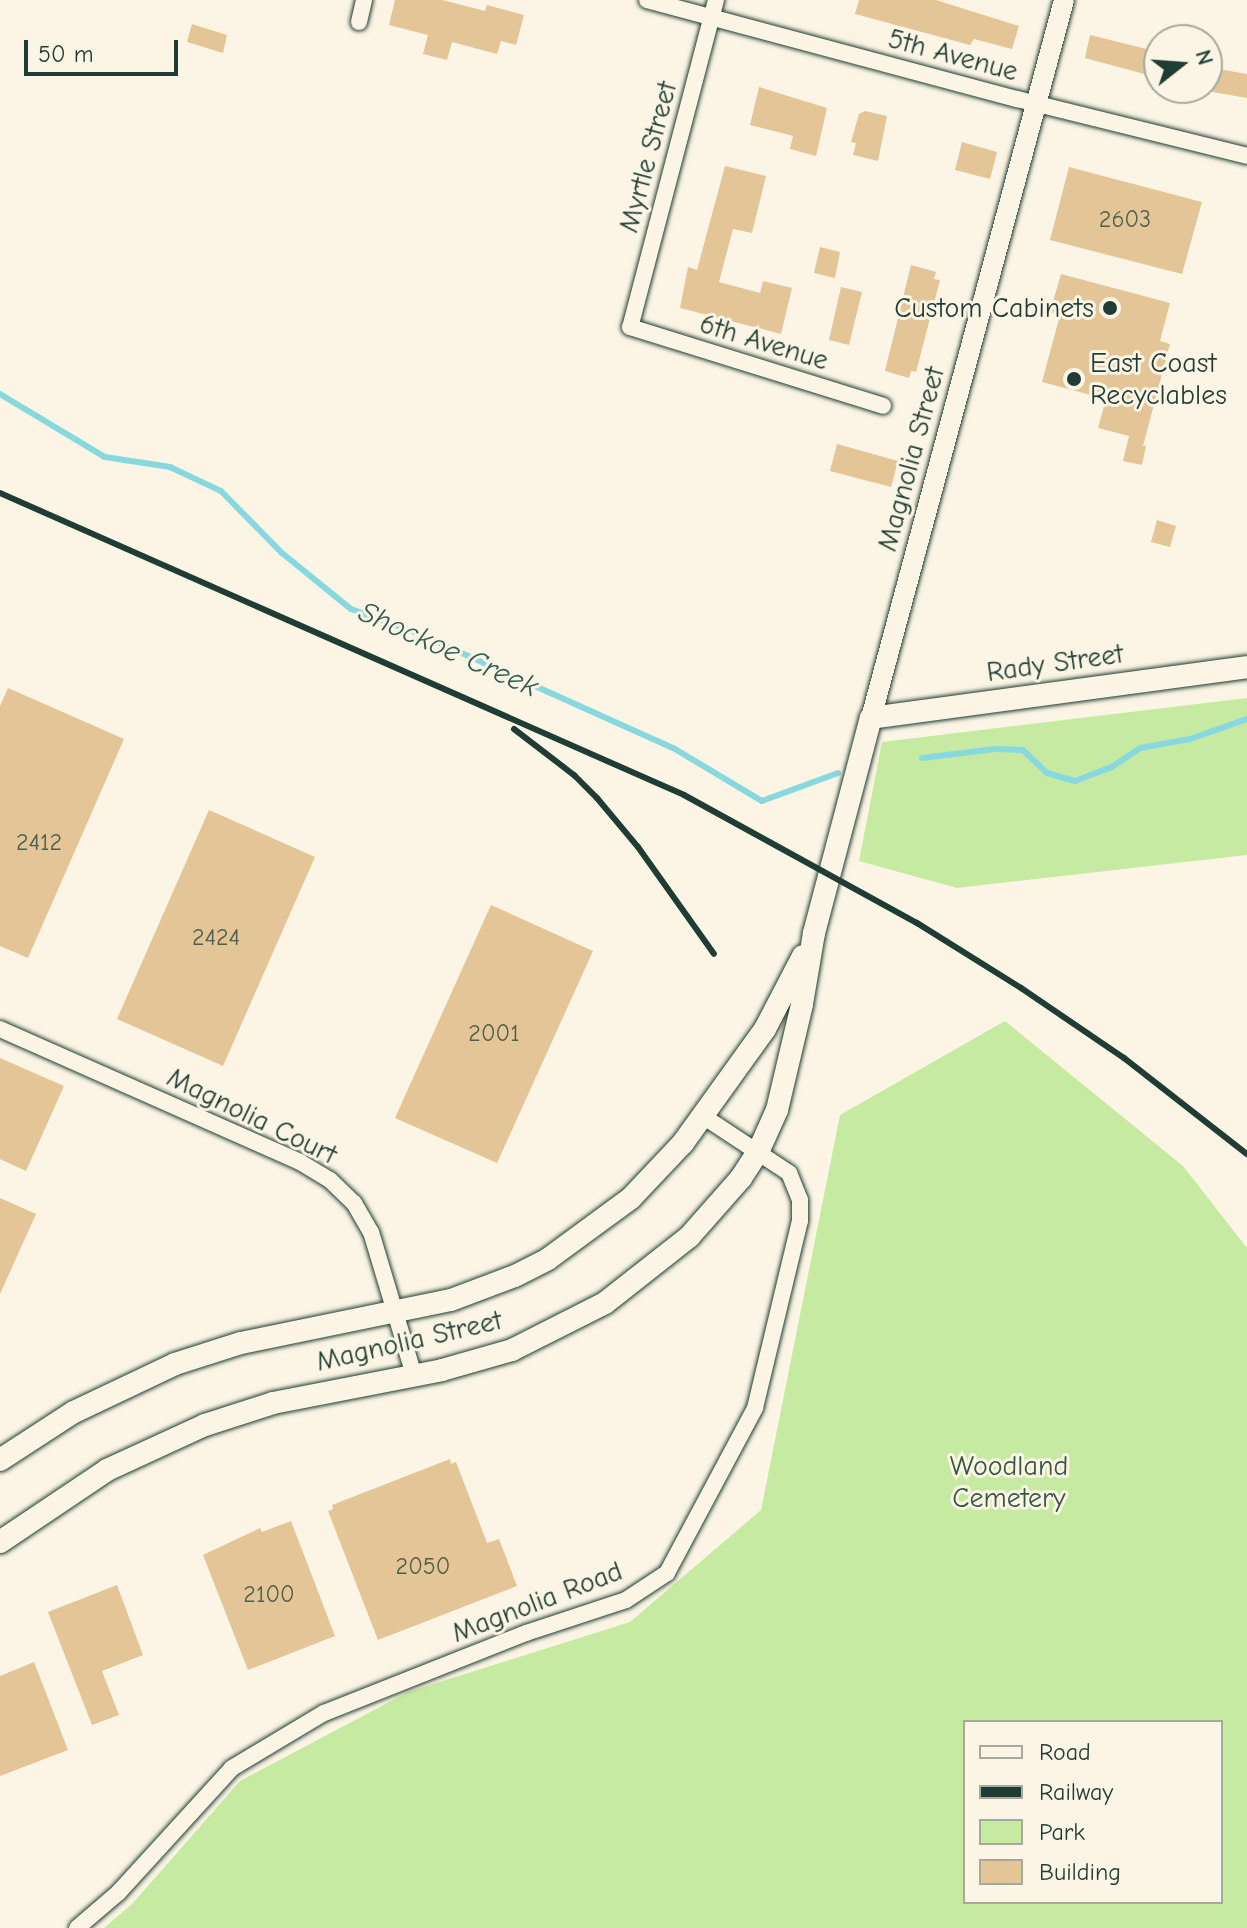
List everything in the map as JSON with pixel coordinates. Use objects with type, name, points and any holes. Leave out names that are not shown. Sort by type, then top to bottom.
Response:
[{"type":"main road","name":"Rady Street","points":[[871,718],[1247,667]]},
{"type":"main road","name":"Magnolia Street","points":[[0,1542],[107,1470],[205,1425],[306,1395],[414,1375],[512,1350],[605,1303],[689,1237],[719,1206],[759,1150],[777,1110],[802,1004],[814,933],[871,718]]},
{"type":"main road","name":"Magnolia Street","points":[[0,1460],[74,1412],[175,1364],[266,1337],[397,1313],[484,1289],[576,1241],[631,1198],[703,1116],[780,1004],[814,933]]},
{"type":"street","points":[[359,22],[364,0]]},
{"type":"street","name":"5th Avenue","points":[[647,0],[1036,105],[1247,156]]},
{"type":"street","name":"Myrtle Street","points":[[630,327],[716,0]]},
{"type":"street","name":"Magnolia Street","points":[[871,718],[1064,0]]},
{"type":"street","name":"6th Avenue","points":[[630,327],[883,406]]},
{"type":"street","name":"Magnolia Court","points":[[0,1029],[300,1162],[330,1180],[354,1203],[371,1232],[414,1375]]},
{"type":"street","name":"Magnolia Road","points":[[77,1928],[118,1893],[232,1768],[258,1752],[324,1713],[526,1633],[626,1600],[667,1573],[755,1408],[795,1246],[800,1210],[794,1182],[782,1165],[703,1116]]},
{"type":"green space","points":[[1247,698],[1247,855],[957,888],[859,861],[882,742]]},
{"type":"green space","name":"Woodland Cemetery","points":[[1005,1021],[1183,1166],[1247,1248],[1247,1928],[104,1928],[132,1904],[240,1781],[408,1692],[630,1622],[761,1510],[840,1115]]},
{"type":"building","points":[[395,0],[442,0],[485,11],[487,5],[524,15],[516,45],[501,41],[497,54],[452,42],[447,60],[423,54],[428,35],[389,25]]},
{"type":"building","points":[[859,0],[936,0],[1019,26],[1012,49],[974,39],[970,45],[855,14]]},
{"type":"building","points":[[192,24],[227,35],[223,53],[187,42]]},
{"type":"building","points":[[1090,35],[1143,48],[1143,74],[1085,58]]},
{"type":"building","points":[[1223,70],[1247,74],[1247,98],[1223,94]]},
{"type":"building","points":[[759,87],[827,108],[816,156],[790,149],[793,136],[750,125]]},
{"type":"building","points":[[865,111],[887,116],[878,161],[853,155],[856,143],[851,142],[859,114]]},
{"type":"building","points":[[962,142],[997,152],[990,179],[955,170]]},
{"type":"building","points":[[725,166],[766,176],[752,233],[733,229],[719,282],[760,293],[763,281],[792,288],[781,334],[680,308],[688,267],[697,270]]},
{"type":"building","points":[[1069,167],[1202,202],[1182,274],[1050,240]]},
{"type":"building","points":[[820,247],[840,252],[835,278],[814,273]]},
{"type":"building","points":[[911,265],[936,272],[934,279],[940,280],[916,372],[911,371],[909,378],[885,371]]},
{"type":"building","points":[[1061,274],[1170,303],[1160,341],[1170,344],[1143,446],[1146,446],[1142,465],[1123,461],[1129,436],[1098,428],[1106,399],[1042,382],[1060,315],[1050,312]]},
{"type":"building","points":[[841,287],[862,292],[849,345],[829,340]]},
{"type":"building","points":[[837,444],[898,461],[891,487],[830,471]]},
{"type":"building","points":[[1157,520],[1176,526],[1170,547],[1151,542]]},
{"type":"building","points":[[8,688],[124,739],[28,958],[0,946],[0,706]]},
{"type":"building","points":[[209,810],[315,857],[223,1066],[117,1019]]},
{"type":"building","points":[[491,905],[593,951],[497,1163],[395,1118]]},
{"type":"building","points":[[0,1058],[64,1086],[26,1171],[0,1159]]},
{"type":"building","points":[[0,1198],[36,1214],[0,1294]]},
{"type":"building","points":[[450,1459],[451,1464],[456,1462],[487,1543],[499,1539],[517,1586],[378,1640],[328,1511],[333,1509],[332,1505]]},
{"type":"building","points":[[291,1521],[335,1636],[248,1670],[203,1555],[260,1528],[262,1532]]},
{"type":"building","points":[[117,1585],[143,1655],[102,1671],[119,1715],[92,1725],[48,1612]]},
{"type":"building","points":[[34,1662],[68,1750],[0,1776],[0,1676]]},
{"type":"waterway","name":"Shockoe Creek","points":[[0,394],[105,457],[170,467],[221,491],[282,553],[351,609],[417,633],[675,749],[762,801],[838,773]]},
{"type":"waterway","name":"Shockoe Creek","points":[[922,758],[994,749],[1023,750],[1047,773],[1075,781],[1112,767],[1140,748],[1190,739],[1247,719]]},
{"type":"railway","points":[[0,493],[684,795],[917,923],[1021,988],[1124,1058],[1247,1154]]},
{"type":"railway","points":[[514,729],[574,775],[597,798],[638,847],[714,954]]},
{"type":"place","name":"Custom Cabinets","points":[[1110,308]]},
{"type":"place","name":"East Coast Recyclables","points":[[1074,379]]}]
